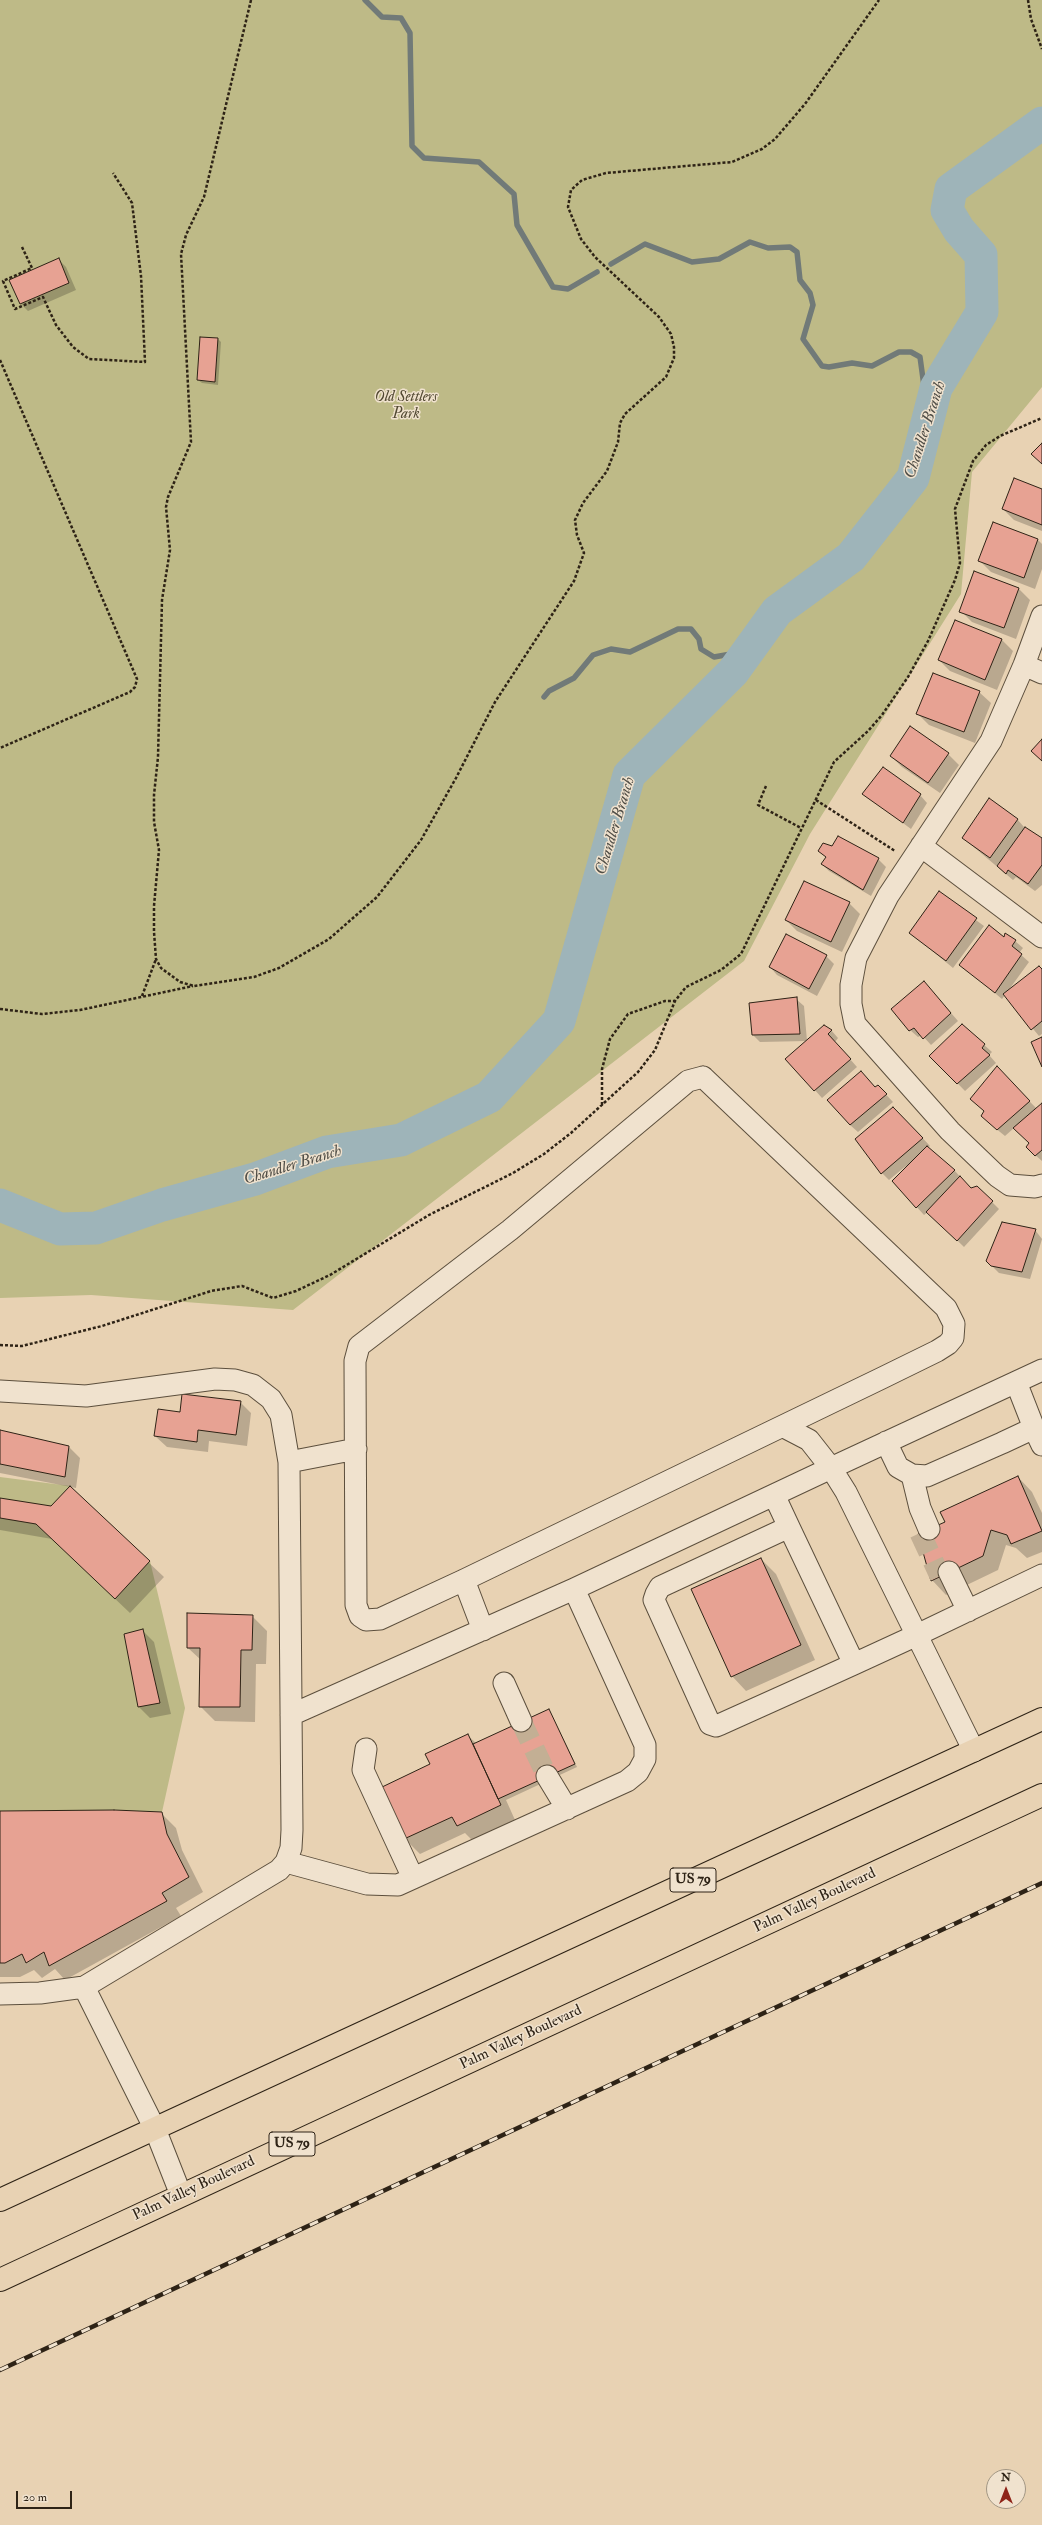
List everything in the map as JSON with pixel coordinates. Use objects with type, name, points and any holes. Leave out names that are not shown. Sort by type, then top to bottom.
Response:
[{"type":"highway","name":"US 79","points":[[0,2200],[1042,1719]]},
{"type":"highway","name":"Palm Valley Boulevard","points":[[0,2280],[1042,1795]]},
{"type":"street","points":[[1042,616],[1033,669],[991,741],[888,896],[856,958],[851,985],[851,1004],[855,1024],[945,1125],[997,1176],[1010,1185],[1035,1187],[1042,1185]]},
{"type":"street","points":[[916,854],[1042,937]]},
{"type":"street","points":[[703,1077],[946,1308],[954,1324],[953,1338],[948,1344],[937,1351],[784,1427],[380,1619],[366,1620],[360,1616],[356,1605],[355,1361],[359,1346],[510,1230],[688,1081],[703,1077]]},
{"type":"street","points":[[291,1715],[574,1589],[1042,1370]]},
{"type":"street","points":[[0,1391],[86,1396],[215,1379],[235,1380],[253,1385],[271,1399],[281,1415],[289,1462],[292,1830],[291,1848],[286,1862],[279,1870],[84,1987],[40,1993],[0,1994]]},
{"type":"street","points":[[886,1442],[898,1468],[912,1475],[927,1476],[1038,1436],[1016,1382]]},
{"type":"street","points":[[784,1427],[809,1440],[831,1468],[846,1492],[974,1750]]},
{"type":"street","points":[[289,1462],[356,1449]]},
{"type":"street","points":[[912,1475],[925,1531]]},
{"type":"street","points":[[774,1495],[854,1664]]},
{"type":"street","points":[[789,1527],[660,1587],[656,1594],[654,1600],[710,1724],[721,1724],[917,1635],[1042,1575]]},
{"type":"street","points":[[944,1574],[963,1613]]},
{"type":"street","points":[[464,1580],[482,1630]]},
{"type":"street","points":[[286,1862],[367,1884],[398,1885],[627,1781],[638,1772],[645,1758],[645,1745],[574,1589]]},
{"type":"street","points":[[504,1684],[521,1722]]},
{"type":"street","points":[[366,1749],[363,1770],[414,1878]]},
{"type":"street","points":[[547,1776],[567,1809]]},
{"type":"street","points":[[84,1987],[155,2129],[181,2195]]},
{"type":"path","points":[[142,996],[156,960],[154,906],[159,850],[154,822],[154,795],[158,757],[162,600],[170,550],[166,507],[174,482],[192,442],[181,254],[186,236],[204,198],[251,0]]},
{"type":"path","points":[[0,1010],[42,1014],[80,1010],[194,986],[254,977],[279,968],[329,939],[377,897],[421,840],[453,785],[494,702],[574,581],[584,553],[577,535],[575,520],[580,509],[607,471],[618,442],[620,423],[625,414],[666,377],[674,358],[674,347],[671,334],[659,317],[607,269],[581,238],[568,207],[571,190],[582,180],[606,173],[732,162],[762,149],[775,139],[801,109],[879,0]]},
{"type":"path","points":[[1028,0],[1031,19],[1042,49]]},
{"type":"path","points":[[22,247],[32,268],[3,282],[15,309],[43,297],[56,325],[73,347],[89,359],[145,362],[141,276],[132,203],[113,173]]},
{"type":"path","points":[[0,360],[137,679],[135,687],[130,692],[0,748]]},
{"type":"path","points":[[0,1345],[22,1346],[102,1326],[211,1291],[242,1286],[272,1298],[296,1291],[330,1275],[429,1215],[513,1173],[544,1154],[602,1105],[638,1072],[655,1050],[675,1001],[686,987],[721,970],[741,954],[834,762],[868,731],[882,715],[908,677],[928,641],[955,580],[960,563],[955,509],[973,461],[986,445],[1000,436],[1042,418]]},
{"type":"path","points":[[766,786],[758,805],[801,828]]},
{"type":"path","points":[[816,800],[916,854]]},
{"type":"path","points":[[156,960],[161,968],[180,982],[194,986]]},
{"type":"path","points":[[602,1105],[602,1069],[610,1039],[628,1014],[665,1002],[675,1001]]},
{"type":"green space","name":"Old Settlers Park","points":[[0,0],[1042,0],[1042,387],[972,472],[961,594],[810,834],[744,961],[293,1310],[91,1295],[0,1298]]},
{"type":"green space","points":[[0,1477],[70,1486],[150,1561],[185,1708],[162,1812],[0,1811]]},
{"type":"building","points":[[59,258],[69,283],[20,304],[9,280]]},
{"type":"building","points":[[200,337],[218,338],[215,382],[197,380]]},
{"type":"building","points":[[1042,443],[1042,464],[1031,454]]},
{"type":"building","points":[[1014,478],[1042,489],[1042,525],[1002,509]]},
{"type":"building","points":[[993,522],[1038,539],[1024,578],[978,561]]},
{"type":"building","points":[[974,571],[1019,588],[1004,628],[959,612]]},
{"type":"building","points":[[955,620],[1002,639],[985,680],[938,660]]},
{"type":"building","points":[[933,673],[980,691],[964,732],[916,714]]},
{"type":"building","points":[[910,726],[949,753],[928,783],[890,756]]},
{"type":"building","points":[[1042,739],[1042,761],[1031,751]]},
{"type":"building","points":[[883,767],[921,794],[903,823],[862,794]]},
{"type":"building","points":[[989,798],[1018,819],[990,858],[962,838]]},
{"type":"building","points":[[1025,827],[1042,838],[1042,865],[1028,884],[1008,870],[1006,874],[997,866]]},
{"type":"building","points":[[838,836],[879,858],[863,890],[821,864],[826,857],[818,851],[823,843],[832,846]]},
{"type":"building","points":[[804,881],[850,902],[831,942],[785,920]]},
{"type":"building","points":[[939,891],[977,918],[946,961],[909,933]]},
{"type":"building","points":[[989,925],[1004,937],[1005,933],[1016,940],[1012,946],[1022,954],[995,993],[959,965]]},
{"type":"building","points":[[786,934],[827,955],[809,989],[769,967]]},
{"type":"building","points":[[1039,966],[1042,969],[1042,1021],[1031,1030],[1003,994]]},
{"type":"building","points":[[924,981],[951,1013],[923,1039],[914,1028],[909,1031],[891,1009]]},
{"type":"building","points":[[797,997],[800,1034],[752,1035],[749,1003]]},
{"type":"building","points":[[962,1024],[985,1044],[982,1048],[990,1055],[957,1084],[929,1056]]},
{"type":"building","points":[[824,1025],[832,1030],[828,1034],[851,1059],[814,1091],[785,1059]]},
{"type":"building","points":[[1042,1037],[1042,1067],[1031,1042]]},
{"type":"building","points":[[997,1066],[1030,1101],[997,1130],[981,1116],[984,1111],[970,1099]]},
{"type":"building","points":[[861,1071],[875,1087],[878,1085],[887,1094],[850,1125],[827,1100]]},
{"type":"building","points":[[1042,1103],[1042,1150],[1035,1156],[1026,1147],[1029,1143],[1013,1128]]},
{"type":"building","points":[[893,1107],[923,1138],[881,1174],[855,1139]]},
{"type":"building","points":[[927,1146],[955,1170],[916,1208],[892,1181]]},
{"type":"building","points":[[960,1176],[971,1188],[977,1186],[993,1201],[957,1241],[926,1212]]},
{"type":"building","points":[[1002,1222],[1036,1229],[1022,1272],[991,1266],[986,1261]]},
{"type":"building","points":[[182,1394],[241,1401],[236,1435],[198,1430],[197,1442],[154,1436],[158,1409],[180,1412]]},
{"type":"building","points":[[0,1430],[69,1446],[65,1477],[0,1464]]},
{"type":"building","points":[[1018,1476],[1042,1531],[1011,1544],[1007,1535],[991,1530],[983,1556],[931,1581],[918,1534],[945,1522],[940,1512]]},
{"type":"building","points":[[70,1486],[150,1561],[115,1599],[36,1524],[0,1518],[0,1498],[51,1506]]},
{"type":"building","points":[[761,1558],[801,1645],[731,1677],[691,1589]]},
{"type":"building","points":[[187,1613],[253,1615],[252,1650],[241,1650],[240,1707],[199,1707],[200,1648],[187,1648]]},
{"type":"building","points":[[143,1629],[160,1703],[138,1707],[124,1634]]},
{"type":"building","points":[[549,1709],[575,1764],[498,1799],[473,1744]]},
{"type":"building","points":[[468,1734],[501,1805],[457,1826],[452,1817],[404,1839],[380,1788],[430,1764],[425,1754]]},
{"type":"building","points":[[114,1810],[162,1812],[167,1834],[189,1877],[162,1893],[167,1901],[49,1966],[44,1952],[26,1963],[22,1954],[5,1963],[0,1963],[0,1811]]},
{"type":"waterway","points":[[365,0],[382,17],[401,18],[410,33],[412,146],[424,158],[479,162],[514,194],[517,225],[553,287],[568,289],[597,272]]},
{"type":"waterway","name":"Chandler Branch","points":[[0,1205],[60,1229],[96,1228],[162,1205],[255,1179],[327,1152],[401,1140],[489,1097],[559,1021],[629,775],[733,672],[777,611],[851,557],[913,478],[936,388],[982,312],[981,255],[959,230],[947,210],[951,189],[1042,123]]},
{"type":"waterway","points":[[611,264],[645,244],[692,262],[719,259],[750,242],[768,248],[790,247],[797,252],[800,280],[810,293],[813,305],[803,339],[822,366],[829,367],[852,363],[872,366],[899,352],[911,352],[920,357],[926,401],[932,405]]},
{"type":"waterway","points":[[544,697],[549,691],[574,678],[593,655],[611,649],[630,652],[678,629],[691,629],[699,639],[701,649],[714,657],[748,651]]},
{"type":"tunnel","points":[[920,1533],[940,1576]]},
{"type":"tunnel","points":[[521,1721],[547,1776]]},
{"type":"railway","points":[[0,2370],[1042,1883]]}]
